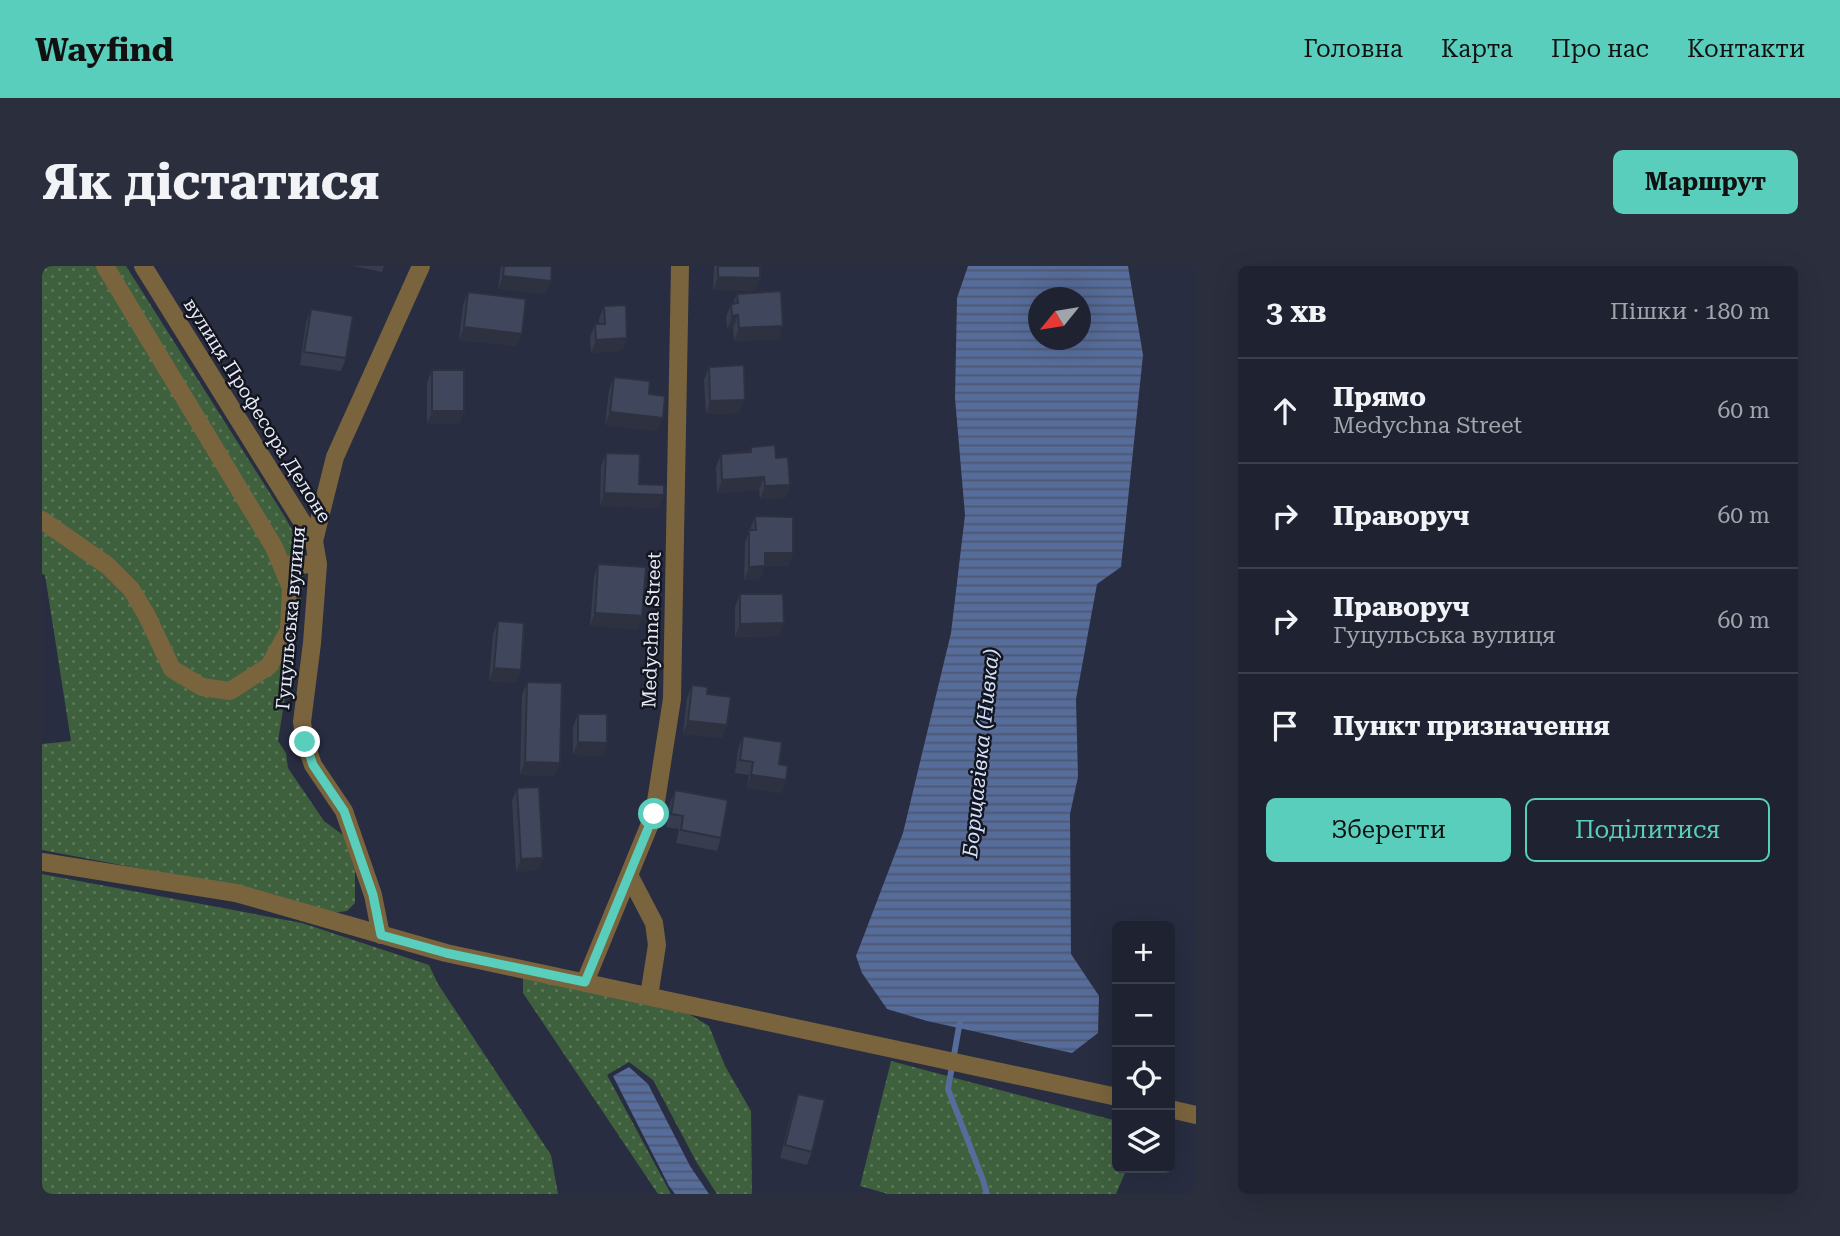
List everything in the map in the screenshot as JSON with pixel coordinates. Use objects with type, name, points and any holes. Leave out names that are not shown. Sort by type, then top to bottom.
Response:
[{"type":"street","points":[[42,520],[108,566],[131,589],[173,669],[202,687],[230,691],[269,666],[289,631],[291,588],[274,547],[106,266]]},
{"type":"street","name":"вулиця Професора Делоне","points":[[143,266],[314,541]]},
{"type":"street","name":"Гуцульська вулиця","points":[[381,935],[373,895],[344,811],[313,765],[302,722],[318,564],[314,541],[335,457],[421,266]]},
{"type":"street","name":"Medychna Street","points":[[585,982],[654,814],[671,699],[680,266]]},
{"type":"street","points":[[282,565],[318,564]]},
{"type":"street","points":[[42,862],[236,893],[446,953],[1112,1096]]},
{"type":"street","points":[[629,875],[654,923],[657,945],[649,996]]},
{"type":"street","points":[[1174,1110],[1196,1115]]},
{"type":"green space","points":[[42,266],[126,266],[302,548],[303,585],[278,741],[286,753],[288,768],[324,821],[343,835],[355,871],[355,903],[347,911],[331,913],[231,886],[42,850],[42,744],[71,741],[45,575],[42,574]]},
{"type":"green space","points":[[42,874],[302,923],[429,965],[438,984],[551,1155],[558,1194],[42,1194]]},
{"type":"green space","points":[[523,976],[689,1014],[709,1026],[725,1066],[751,1111],[752,1194],[717,1194],[697,1163],[653,1080],[629,1062],[607,1075],[671,1194],[658,1194],[523,993]]},
{"type":"green space","points":[[891,1061],[1112,1120],[1112,1173],[1125,1173],[1116,1194],[888,1194],[860,1186]]},
{"type":"water","points":[[968,266],[1128,266],[1143,355],[1121,567],[1097,584],[1076,699],[1078,777],[1070,814],[1071,954],[1099,996],[1098,1033],[1072,1053],[927,1021],[887,1009],[862,973],[856,956],[903,833],[951,633],[965,515],[955,398],[957,298]]},
{"type":"water","points":[[629,1067],[648,1084],[690,1166],[709,1194],[675,1194],[669,1186],[613,1076]]},
{"type":"building","points":[[504,266],[552,266],[551,281],[503,276]]},
{"type":"building","points":[[718,266],[760,266],[760,278],[718,277]]},
{"type":"building","points":[[781,291],[783,326],[739,328],[738,315],[732,316],[731,304],[738,303],[737,294]]},
{"type":"building","points":[[468,292],[526,299],[522,334],[464,327]]},
{"type":"building","points":[[626,305],[627,338],[596,340],[595,324],[605,324],[604,306]]},
{"type":"building","points":[[311,309],[353,316],[346,358],[304,352]]},
{"type":"building","points":[[744,365],[745,400],[710,401],[709,367]]},
{"type":"building","points":[[432,370],[464,370],[464,411],[432,411]]},
{"type":"building","points":[[614,377],[650,381],[649,394],[665,396],[663,418],[610,412]]},
{"type":"building","points":[[775,445],[776,458],[788,457],[790,485],[765,486],[764,477],[722,480],[721,454],[751,452],[751,447]]},
{"type":"building","points":[[606,453],[640,454],[639,484],[664,485],[664,495],[604,493]]},
{"type":"building","points":[[755,516],[793,517],[793,553],[765,553],[765,566],[749,567],[749,530],[756,530]]},
{"type":"building","points":[[598,564],[646,567],[642,616],[595,613]]},
{"type":"building","points":[[740,594],[783,594],[784,623],[740,624]]},
{"type":"building","points":[[498,621],[524,623],[521,670],[494,668]]},
{"type":"building","points":[[527,682],[562,683],[560,763],[525,762]]},
{"type":"building","points":[[692,685],[708,687],[707,694],[731,697],[727,725],[688,721]]},
{"type":"building","points":[[578,714],[607,714],[607,743],[578,742]]},
{"type":"building","points":[[743,736],[782,742],[779,764],[788,766],[786,780],[751,775],[753,762],[740,760]]},
{"type":"building","points":[[539,787],[543,858],[521,859],[517,788]]},
{"type":"building","points":[[675,790],[728,800],[721,838],[681,830],[683,816],[671,814]]},
{"type":"building","points":[[798,1094],[825,1100],[812,1152],[785,1145]]},
{"type":"waterway","name":"Борщагівка (Нивка)","points":[[960,1021],[948,1089],[987,1194]]},
{"type":"route","points":[[305,742],[313,765],[344,811],[373,895],[381,935],[446,953],[585,982],[654,814]]}]
